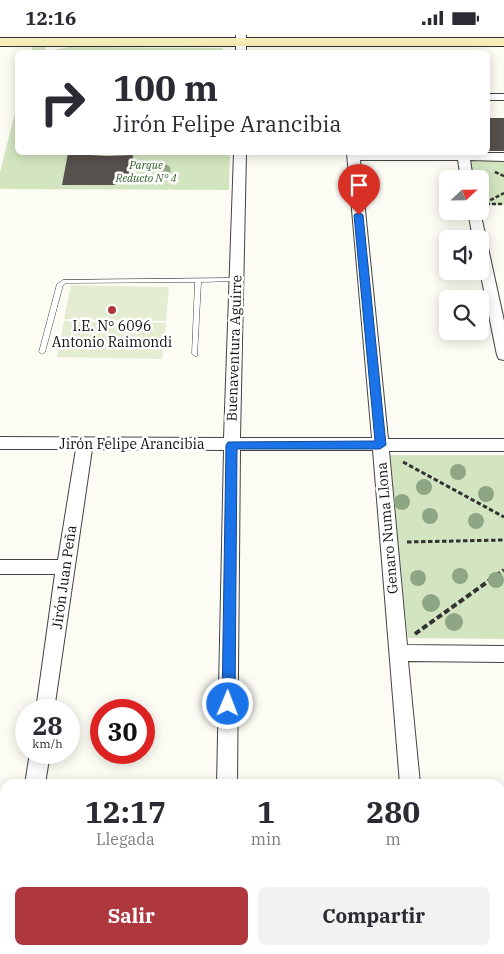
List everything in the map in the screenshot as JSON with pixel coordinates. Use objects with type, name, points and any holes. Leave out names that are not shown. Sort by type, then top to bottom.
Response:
[{"type":"street","points":[[0,42],[504,42]]},
{"type":"street","points":[[490,97],[504,97]]},
{"type":"street","name":"Buenaventura Aguirre","points":[[228,779],[232,445],[240,155]]},
{"type":"street","points":[[353,155],[504,157]]},
{"type":"street","name":"Genaro Numa Llona","points":[[353,155],[410,779]]},
{"type":"street","points":[[463,157],[465,170]]},
{"type":"street","points":[[488,280],[504,355]]},
{"type":"street","name":"Jirón Felipe Arancibia","points":[[0,443],[504,445]]},
{"type":"street","name":"Jirón Juan Peña","points":[[47,699],[85,444]]},
{"type":"street","points":[[0,567],[65,567]]},
{"type":"street","points":[[398,653],[504,653]]},
{"type":"street","points":[[37,779],[39,764]]},
{"type":"lane","points":[[195,354],[198,280]]},
{"type":"lane","points":[[42,352],[60,284],[65,281],[236,280]]},
{"type":"path","points":[[489,201],[504,193]]},
{"type":"path","points":[[489,206],[504,204]]},
{"type":"path","points":[[380,445],[391,456],[504,517]]},
{"type":"path","points":[[388,542],[504,540]]},
{"type":"path","points":[[411,636],[504,569]]},
{"type":"path","points":[[410,627],[411,636]]},
{"type":"path","points":[[411,636],[421,637]]},
{"type":"green space","points":[[33,46],[46,47],[45,50],[32,50]]},
{"type":"green space","points":[[68,47],[223,48],[223,50],[54,50]]},
{"type":"green space","name":"Parque Reducto N° 4","points":[[15,113],[15,155],[230,155],[229,190],[0,189],[0,172]]},
{"type":"green space","points":[[468,161],[504,161],[504,205],[489,205],[489,170],[470,170]]},
{"type":"green space","points":[[71,285],[169,287],[166,321],[64,319]]},
{"type":"green space","points":[[64,321],[166,323],[162,359],[57,357]]},
{"type":"green space","points":[[388,455],[504,455],[504,639],[408,638]]},
{"type":"building","points":[[490,118],[504,118],[504,151],[490,151]]},
{"type":"building","points":[[68,155],[133,155],[130,182],[116,183],[116,185],[62,185]]},
{"type":"place","name":"I.E. N° 6096 Antonio Raimondi","points":[[112,310]]},
{"type":"route","points":[[228,704],[232,445],[380,445],[359,215]]}]
